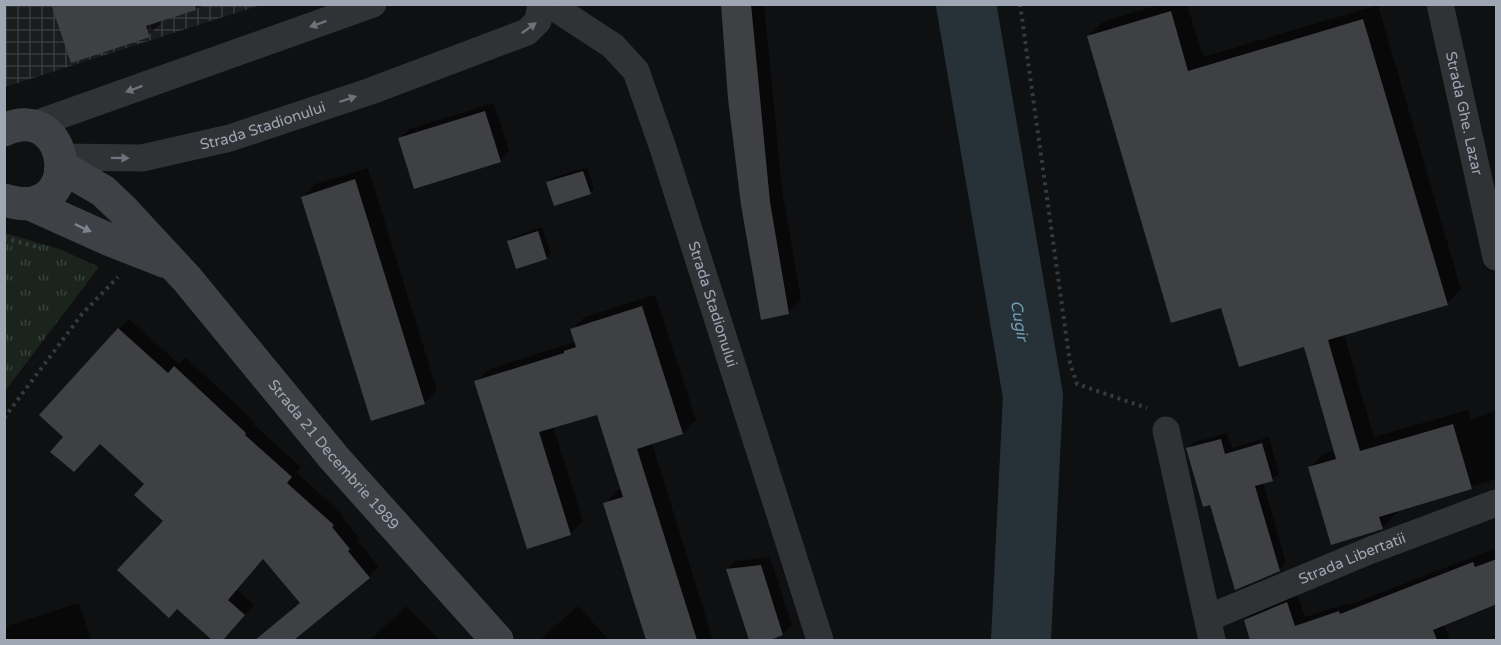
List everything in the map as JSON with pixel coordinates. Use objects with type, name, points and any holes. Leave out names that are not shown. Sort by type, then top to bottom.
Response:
[{"type":"main road","points":[[13,201],[40,200],[56,187],[62,162],[57,146],[51,137],[41,130],[17,128]]},
{"type":"main road","name":"Strada 21 Decembrie 1989","points":[[62,162],[103,191],[173,264],[335,459],[497,640]]},
{"type":"main road","name":"Strada 21 Decembrie 1989","points":[[13,201],[173,264]]},
{"type":"street","points":[[17,128],[373,4]]},
{"type":"street","name":"Strada Stadionului","points":[[62,162],[142,158],[230,138],[371,91],[527,32],[538,21],[541,4]]},
{"type":"street","name":"Strada Stadionului","points":[[549,4],[613,46],[636,71],[662,145],[820,640]]},
{"type":"street","name":"Strada Ghe. Lazar","points":[[1440,4],[1497,257]]},
{"type":"street","points":[[1166,430],[1210,629]]},
{"type":"street","name":"Strada Libertatii","points":[[1210,629],[1371,550],[1497,503]]},
{"type":"path","points":[[1020,4],[1070,363],[1077,384],[1152,410],[1166,430]]},
{"type":"path","points":[[4,238],[48,250]]},
{"type":"path","points":[[4,418],[82,314],[124,271]]},
{"type":"shaded area","points":[[5,4],[261,5],[5,87]]},
{"type":"green space","points":[[5,233],[62,250],[99,267],[5,391]]},
{"type":"building","points":[[51,4],[195,4],[196,10],[146,26],[150,37],[71,63]]},
{"type":"building","points":[[721,4],[751,4],[770,202],[789,314],[761,320],[741,205],[728,99]]},
{"type":"building","points":[[1171,11],[1188,71],[1363,19],[1448,305],[1328,340],[1360,451],[1453,424],[1472,489],[1379,517],[1383,529],[1331,545],[1308,467],[1336,459],[1304,347],[1239,367],[1221,308],[1171,323],[1087,36]]},
{"type":"building","points":[[485,111],[501,162],[414,189],[398,138]]},
{"type":"building","points":[[583,171],[591,194],[554,206],[546,182]]},
{"type":"building","points":[[355,179],[425,404],[371,421],[301,197]]},
{"type":"building","points":[[538,231],[547,259],[516,269],[507,241]]},
{"type":"building","points":[[642,306],[683,434],[637,449],[697,640],[646,640],[603,503],[623,497],[597,415],[539,432],[571,535],[527,549],[474,381],[564,353],[576,347],[570,329]]},
{"type":"building","points":[[118,328],[168,373],[174,366],[292,477],[287,483],[334,525],[332,527],[350,549],[348,551],[370,578],[294,640],[255,640],[300,603],[263,559],[228,600],[245,615],[223,640],[212,640],[177,609],[169,618],[117,570],[163,521],[134,495],[144,484],[100,444],[74,472],[50,452],[63,437],[39,415]]},
{"type":"building","points":[[1221,439],[1225,454],[1262,443],[1273,481],[1255,486],[1280,571],[1235,590],[1210,505],[1203,507],[1186,448]]},
{"type":"building","points":[[1497,559],[1497,604],[1433,630],[1437,640],[1250,640],[1244,620],[1287,602],[1295,626],[1339,611],[1340,614],[1473,562],[1475,567]]},
{"type":"building","points":[[761,565],[783,635],[770,640],[749,640],[726,569]]},
{"type":"waterway","name":"Cugir","points":[[966,4],[1033,396],[1021,640]]}]
